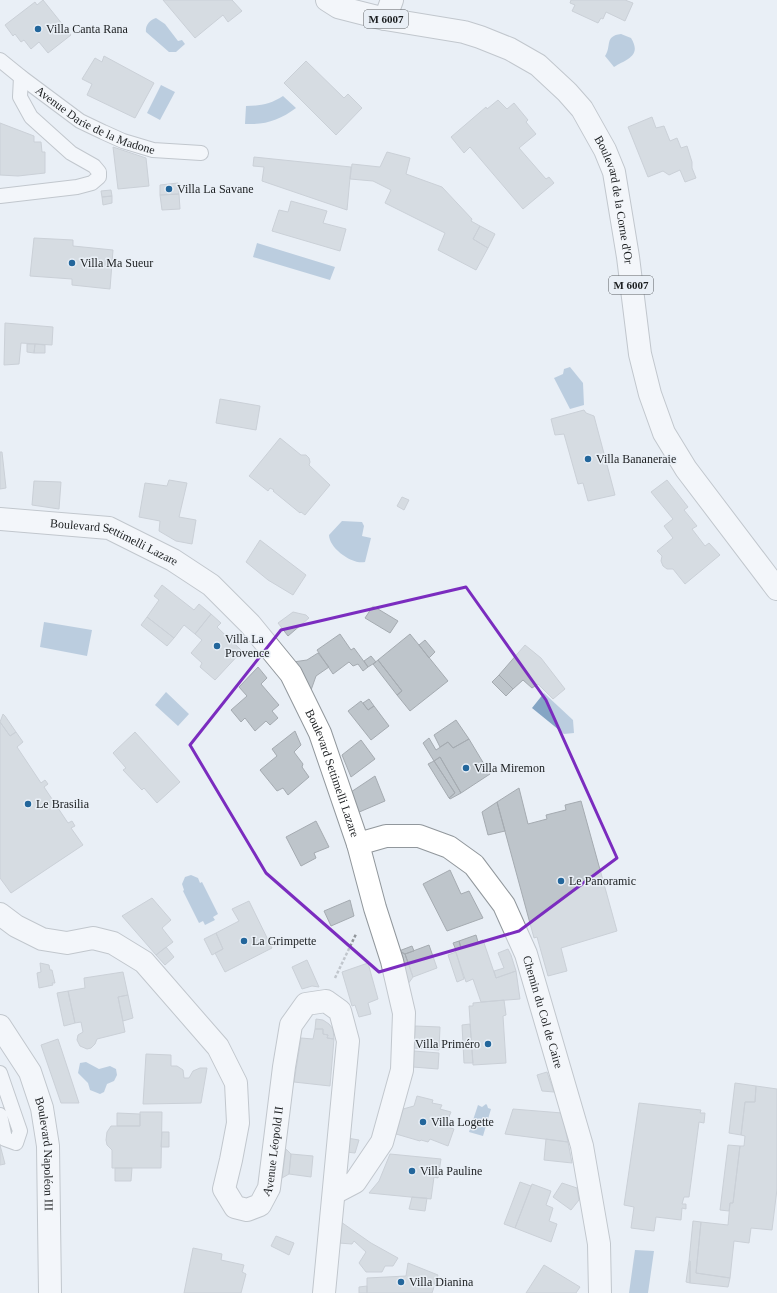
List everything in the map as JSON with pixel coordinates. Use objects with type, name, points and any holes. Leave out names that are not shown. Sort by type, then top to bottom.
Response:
[{"type":"street","name":"Boulevard de la Corne d'Or","points":[[327,0],[338,7],[388,9],[480,37],[510,49],[538,65],[568,92],[582,109],[605,150],[614,172],[628,257],[640,354],[650,394],[664,433],[686,469],[777,589]]},
{"type":"street","name":"Boulevard Settimelli Lazare","points":[[0,519],[109,528],[173,560],[211,585],[250,624],[291,674],[320,733],[358,844],[392,961],[404,1013],[402,1070],[382,1142],[355,1182],[334,1193]]},
{"type":"street","name":"Chemin du Col de Caire","points":[[358,844],[386,836],[419,836],[448,847],[474,865],[504,905],[526,954],[582,1146],[599,1244],[600,1293]]},
{"type":"street","name":"Avenue Léopold II","points":[[0,914],[16,926],[42,939],[67,943],[93,938],[113,943],[144,962],[218,1047],[236,1083],[238,1123],[224,1189],[235,1207],[247,1210],[260,1204],[269,1188],[284,1067],[291,1026],[306,1004],[326,1001],[340,1011],[348,1041],[324,1293]]},
{"type":"street","name":"Boulevard Napoléon III","points":[[2,1036],[30,1072],[42,1108],[48,1146],[50,1293]]},
{"type":"lane","name":"Avenue Darie de la Madone","points":[[0,60],[80,121],[123,141],[153,150],[201,153]]},
{"type":"lane","points":[[0,196],[77,187],[92,183],[98,177],[99,172],[94,166],[71,153],[31,117],[20,97],[21,77]]},
{"type":"lane","points":[[0,1073],[20,1131],[16,1143],[5,1139],[0,1115]]},
{"type":"path","points":[[334,981],[358,929]]},
{"type":"highlighted area","points":[[466,587],[546,700],[617,858],[519,931],[379,972],[266,873],[190,745],[281,630]]},
{"type":"water","points":[[156,18],[165,24],[178,41],[182,40],[185,44],[176,52],[169,52],[146,32],[148,23]]},
{"type":"water","points":[[621,34],[631,38],[635,49],[632,56],[614,67],[605,56],[610,39]]},
{"type":"water","points":[[161,85],[175,92],[160,120],[147,113]]},
{"type":"water","points":[[283,96],[296,108],[278,119],[266,123],[245,124],[246,106],[265,104]]},
{"type":"water","points":[[257,243],[335,267],[330,280],[253,257]]},
{"type":"water","points":[[570,367],[583,383],[584,405],[570,409],[554,378],[563,374],[564,369]]},
{"type":"water","points":[[342,521],[362,522],[364,526],[362,536],[371,538],[365,562],[354,561],[348,558],[337,550],[330,540],[329,535]]},
{"type":"water","points":[[44,622],[92,630],[87,656],[40,647]]},
{"type":"water","points":[[166,692],[189,714],[178,726],[155,705]]},
{"type":"water","points":[[544,693],[573,720],[574,733],[564,734],[532,708]]},
{"type":"water","points":[[191,875],[198,878],[200,883],[202,882],[218,914],[213,917],[215,920],[205,925],[203,921],[199,923],[183,891],[182,884],[185,877]]},
{"type":"water","points":[[86,1062],[99,1069],[110,1066],[116,1069],[117,1075],[114,1081],[107,1084],[104,1092],[100,1094],[90,1090],[88,1083],[78,1073],[80,1063]]},
{"type":"water","points":[[486,1104],[488,1108],[491,1109],[483,1136],[469,1132],[478,1105],[482,1107]]},
{"type":"water","points":[[635,1250],[654,1251],[648,1293],[629,1293]]},
{"type":"building","name":"Villa Canta Rana","points":[[43,0],[71,35],[48,53],[39,42],[31,49],[24,40],[21,42],[15,34],[13,36],[5,25],[35,2],[37,5]]},
{"type":"building","points":[[163,0],[232,0],[242,11],[228,22],[223,15],[195,38]]},
{"type":"building","points":[[571,0],[625,0],[633,3],[625,21],[606,12],[603,19],[601,18],[598,23],[572,11],[575,5],[570,3]]},
{"type":"building","points":[[104,56],[154,83],[135,118],[87,95],[92,84],[82,79],[95,58],[102,62]]},
{"type":"building","points":[[306,61],[344,98],[348,94],[362,108],[336,135],[284,83]]},
{"type":"building","points":[[498,100],[507,109],[514,103],[528,120],[526,122],[536,134],[519,148],[546,179],[549,177],[554,183],[523,209],[470,147],[464,153],[451,137],[486,107],[487,109]]},
{"type":"building","points":[[652,117],[656,128],[664,126],[670,141],[677,138],[681,148],[687,146],[696,178],[685,182],[680,170],[669,175],[663,171],[648,177],[628,127]]},
{"type":"building","points":[[0,123],[34,136],[34,142],[41,142],[42,152],[45,152],[45,173],[18,176],[0,175]]},
{"type":"building","points":[[113,147],[146,158],[149,186],[118,189]]},
{"type":"building","points":[[387,152],[410,158],[406,174],[442,187],[472,219],[471,221],[480,226],[473,239],[488,248],[476,270],[438,250],[445,233],[385,203],[391,190],[373,181],[350,179],[352,164],[380,167]]},
{"type":"building","points":[[254,157],[351,167],[347,210],[262,181],[264,167],[253,166]]},
{"type":"building","name":"Villa La Savane","points":[[178,183],[179,194],[160,195],[160,185]]},
{"type":"building","points":[[111,190],[112,196],[102,197],[101,191]]},
{"type":"building","points":[[179,194],[180,209],[162,210],[160,195]]},
{"type":"building","points":[[112,196],[112,203],[103,205],[102,197]]},
{"type":"building","points":[[291,201],[327,211],[323,223],[346,229],[340,251],[272,231],[279,210],[288,212]]},
{"type":"building","points":[[480,226],[495,234],[488,248],[473,239]]},
{"type":"building","name":"Villa Ma Sueur","points":[[34,238],[73,240],[73,246],[113,250],[110,289],[72,285],[72,279],[30,276]]},
{"type":"building","points":[[5,323],[53,327],[52,345],[21,343],[19,364],[4,365]]},
{"type":"building","points":[[27,344],[35,344],[34,353],[27,352]]},
{"type":"building","points":[[35,344],[45,345],[45,353],[34,353]]},
{"type":"building","points":[[220,399],[260,406],[256,430],[216,423]]},
{"type":"building","name":"Villa Bananeraie","points":[[584,410],[586,413],[594,416],[615,495],[588,501],[583,483],[578,484],[564,434],[555,435],[551,419]]},
{"type":"building","points":[[280,438],[301,455],[306,455],[309,458],[309,465],[330,485],[305,515],[301,512],[300,513],[273,491],[274,490],[270,488],[268,491],[249,476]]},
{"type":"building","points":[[0,452],[2,452],[6,488],[0,489]]},
{"type":"building","points":[[169,480],[187,483],[179,517],[196,520],[192,544],[176,541],[159,531],[160,521],[139,517],[145,483],[167,486]]},
{"type":"building","points":[[667,480],[688,507],[684,510],[697,526],[692,529],[705,546],[709,543],[720,555],[685,584],[673,569],[667,569],[663,566],[661,561],[662,556],[657,551],[673,538],[664,526],[673,519],[651,492]]},
{"type":"building","points":[[34,481],[61,482],[59,509],[32,505]]},
{"type":"building","points":[[402,497],[409,500],[404,510],[397,506]]},
{"type":"building","points":[[260,540],[306,575],[293,595],[268,580],[246,562]]},
{"type":"building","points":[[162,585],[194,610],[199,604],[211,614],[195,634],[184,625],[174,638],[147,617],[159,600],[154,596]]},
{"type":"building","points":[[373,606],[398,621],[390,633],[365,618]]},
{"type":"building","points":[[293,612],[306,615],[309,618],[288,636],[278,623]]},
{"type":"building","name":"Villa La Provence","points":[[211,614],[221,623],[217,627],[242,651],[215,680],[200,667],[202,663],[191,653],[202,640],[195,634]]},
{"type":"building","points":[[147,617],[174,638],[167,646],[141,625]]},
{"type":"building","points":[[340,634],[351,650],[354,648],[368,667],[363,671],[358,664],[353,666],[349,662],[333,674],[317,650]]},
{"type":"building","points":[[410,634],[448,681],[410,711],[397,695],[402,691],[378,660]]},
{"type":"building","points":[[425,640],[435,652],[429,658],[419,645]]},
{"type":"building","points":[[525,645],[541,658],[565,689],[553,699],[538,684],[532,688],[523,680],[513,689],[499,675]]},
{"type":"building","points":[[318,653],[329,667],[316,676],[310,693],[293,662],[307,660]]},
{"type":"building","points":[[371,656],[376,662],[368,667],[364,661]]},
{"type":"building","points":[[378,660],[402,691],[397,695],[373,664]]},
{"type":"building","points":[[258,667],[267,678],[261,684],[279,705],[272,711],[278,718],[270,725],[266,721],[255,731],[245,718],[241,722],[231,710],[247,696],[239,687]]},
{"type":"building","points":[[499,675],[513,689],[506,696],[492,682]]},
{"type":"building","points":[[369,699],[374,706],[368,710],[363,703]]},
{"type":"building","points":[[361,701],[368,710],[374,706],[389,726],[371,740],[348,711]]},
{"type":"building","points":[[3,714],[16,732],[10,736],[0,722]]},
{"type":"building","points":[[456,720],[469,739],[453,748],[448,742],[440,747],[434,735]]},
{"type":"building","name":"Le Brasilia","points":[[0,722],[10,736],[16,732],[23,742],[17,747],[41,783],[45,780],[48,784],[44,787],[68,823],[72,821],[75,826],[71,828],[83,845],[11,893],[0,878]]},
{"type":"building","points":[[295,731],[301,745],[294,752],[303,764],[302,767],[309,777],[288,795],[283,788],[277,791],[260,770],[277,756],[272,749]]},
{"type":"building","points":[[135,732],[180,782],[157,803],[144,788],[142,790],[123,770],[126,768],[113,753]]},
{"type":"building","name":"Villa Miremon","points":[[429,738],[436,750],[448,742],[453,748],[469,739],[490,774],[461,793],[440,757],[434,761],[423,743]]},
{"type":"building","points":[[361,740],[375,759],[351,777],[342,755]]},
{"type":"building","points":[[440,757],[461,793],[450,799],[449,798],[455,793],[434,761]]},
{"type":"building","points":[[434,761],[455,793],[449,798],[428,764]]},
{"type":"building","points":[[375,776],[385,801],[357,813],[351,792]]},
{"type":"building","name":"Le Panoramic","points":[[519,788],[528,824],[547,819],[546,815],[566,810],[565,805],[581,801],[617,931],[561,948],[567,971],[548,976],[537,937],[534,938],[497,802]]},
{"type":"building","points":[[497,802],[505,831],[488,835],[482,812]]},
{"type":"building","points":[[316,821],[329,847],[314,853],[316,858],[301,866],[286,837]]},
{"type":"building","points":[[450,870],[461,894],[469,891],[483,918],[447,931],[423,884]]},
{"type":"building","points":[[152,898],[171,920],[162,928],[173,942],[156,955],[122,916]]},
{"type":"building","points":[[350,900],[354,916],[331,926],[324,911]]},
{"type":"building","name":"La Grimpette","points":[[249,901],[272,948],[225,972],[215,953],[223,949],[216,933],[239,921],[232,909]]},
{"type":"building","points":[[216,933],[223,949],[212,955],[204,939]]},
{"type":"building","points":[[476,935],[478,942],[483,940],[496,978],[516,971],[520,999],[481,1002],[473,979],[466,982],[455,950],[461,948],[459,941]]},
{"type":"building","points":[[459,941],[461,948],[456,950],[453,943]]},
{"type":"building","points":[[429,945],[437,968],[413,977],[405,954]]},
{"type":"building","points":[[412,946],[414,951],[405,954],[399,951]]},
{"type":"building","points":[[166,947],[174,957],[165,965],[156,955]]},
{"type":"building","points":[[508,949],[516,971],[496,978],[494,971],[504,968],[498,953]]},
{"type":"building","points":[[399,951],[405,954],[413,977],[408,984]]},
{"type":"building","points":[[456,952],[464,979],[457,982],[448,955]]},
{"type":"building","points":[[307,960],[319,987],[312,986],[302,989],[292,967]]},
{"type":"building","points":[[40,963],[49,965],[50,970],[52,970],[55,983],[52,983],[53,985],[39,988],[37,973],[41,972]]},
{"type":"building","points":[[368,963],[378,999],[368,1003],[371,1014],[359,1017],[355,1005],[352,1006],[342,972]]},
{"type":"building","points":[[123,972],[128,995],[118,997],[125,1032],[97,1039],[91,1048],[87,1049],[80,1046],[77,1040],[78,1035],[83,1032],[81,1022],[75,1023],[68,991],[85,988],[84,978]]},
{"type":"building","points":[[68,991],[75,1023],[64,1026],[57,993]]},
{"type":"building","points":[[128,995],[133,1018],[123,1021],[118,997]]},
{"type":"building","name":"Villa Priméro","points":[[504,1000],[506,1015],[503,1016],[506,1063],[473,1065],[469,1006],[473,1006],[473,1003]]},
{"type":"building","points":[[316,1019],[323,1020],[329,1024],[333,1029],[334,1039],[327,1038],[328,1035],[323,1034],[323,1029],[315,1029]]},
{"type":"building","points":[[470,1024],[473,1063],[464,1063],[462,1025]]},
{"type":"building","points":[[415,1026],[440,1027],[439,1050],[414,1048]]},
{"type":"building","points":[[315,1029],[323,1029],[323,1034],[328,1035],[327,1038],[334,1039],[330,1086],[294,1082],[301,1038],[313,1039]]},
{"type":"building","points":[[58,1039],[79,1103],[61,1103],[41,1045]]},
{"type":"building","points":[[414,1051],[439,1053],[438,1069],[413,1067]]},
{"type":"building","points":[[146,1054],[171,1055],[171,1066],[177,1066],[183,1070],[184,1078],[189,1078],[193,1071],[200,1068],[207,1068],[201,1103],[143,1104]]},
{"type":"building","points":[[547,1072],[554,1092],[542,1091],[537,1075]]},
{"type":"building","points":[[735,1083],[756,1086],[755,1102],[745,1102],[741,1135],[729,1133]]},
{"type":"building","points":[[756,1086],[777,1089],[777,1189],[772,1230],[751,1228],[749,1243],[734,1241],[730,1278],[696,1273],[701,1222],[728,1225],[730,1203],[733,1203],[740,1146],[744,1146],[745,1136],[741,1135],[745,1102],[755,1102]]},
{"type":"building","name":"Villa Logette","points":[[417,1096],[433,1100],[432,1103],[442,1105],[440,1109],[451,1112],[445,1126],[454,1129],[448,1146],[430,1139],[428,1142],[420,1141],[396,1134],[403,1109],[414,1106]]},
{"type":"building","points":[[639,1103],[701,1110],[700,1113],[705,1113],[704,1123],[699,1122],[689,1197],[684,1197],[682,1204],[686,1204],[686,1209],[682,1208],[681,1220],[656,1217],[654,1231],[631,1228],[634,1207],[624,1205]]},
{"type":"building","points":[[513,1109],[562,1113],[568,1142],[505,1134]]},
{"type":"building","points":[[140,1112],[162,1112],[161,1168],[112,1168],[112,1150],[107,1145],[107,1132],[111,1126],[140,1126]]},
{"type":"building","points":[[117,1113],[140,1114],[140,1126],[117,1126]]},
{"type":"building","points":[[162,1132],[169,1132],[169,1147],[161,1147]]},
{"type":"building","points":[[347,1138],[359,1140],[355,1153],[346,1152]]},
{"type":"building","points":[[546,1139],[568,1142],[572,1163],[544,1160]]},
{"type":"building","points":[[0,1145],[5,1164],[0,1165]]},
{"type":"building","points":[[728,1145],[740,1146],[733,1203],[730,1203],[729,1211],[720,1210]]},
{"type":"building","points":[[286,1149],[291,1154],[289,1174],[282,1178]]},
{"type":"building","points":[[291,1154],[313,1156],[311,1177],[289,1174]]},
{"type":"building","name":"Villa Pauline","points":[[390,1154],[441,1159],[438,1178],[434,1177],[431,1199],[369,1193],[379,1181]]},
{"type":"building","points":[[115,1168],[132,1168],[131,1181],[115,1181]]},
{"type":"building","points":[[520,1182],[531,1186],[515,1228],[504,1224]]},
{"type":"building","points":[[562,1183],[577,1188],[579,1200],[571,1210],[553,1197]]},
{"type":"building","points":[[532,1184],[551,1191],[546,1205],[553,1208],[549,1221],[557,1224],[551,1242],[515,1228]]},
{"type":"building","points":[[412,1197],[427,1198],[425,1211],[409,1209]]},
{"type":"building","points":[[693,1221],[701,1222],[696,1273],[730,1278],[728,1287],[690,1283],[689,1261]]},
{"type":"building","points":[[341,1222],[371,1243],[398,1258],[393,1266],[385,1266],[382,1272],[366,1272],[359,1263],[366,1252],[354,1241],[352,1244],[339,1243]]},
{"type":"building","points":[[276,1236],[294,1243],[289,1255],[271,1246]]},
{"type":"building","points":[[193,1248],[222,1254],[221,1260],[244,1265],[242,1272],[246,1274],[241,1293],[184,1293]]},
{"type":"building","points":[[690,1261],[690,1283],[686,1282]]},
{"type":"building","name":"Villa Dianina","points":[[408,1263],[438,1275],[432,1293],[367,1293],[367,1278],[406,1276]]},
{"type":"building","points":[[544,1265],[580,1287],[576,1293],[526,1293]]},
{"type":"building","points":[[367,1286],[367,1293],[359,1293],[359,1287]]},
{"type":"place","name":"Villa Canta Rana","points":[[38,29]]},
{"type":"place","name":"Villa La Savane","points":[[169,189]]},
{"type":"place","name":"Villa Ma Sueur","points":[[72,263]]},
{"type":"place","name":"Villa Bananeraie","points":[[588,459]]},
{"type":"place","name":"Villa La Provence","points":[[217,646]]},
{"type":"place","name":"Villa Miremon","points":[[466,768]]},
{"type":"place","name":"Le Brasilia","points":[[28,804]]},
{"type":"place","name":"Le Panoramic","points":[[561,881]]},
{"type":"place","name":"La Grimpette","points":[[244,941]]},
{"type":"place","name":"Villa Priméro","points":[[488,1044]]},
{"type":"place","name":"Villa Logette","points":[[423,1122]]},
{"type":"place","name":"Villa Pauline","points":[[412,1171]]},
{"type":"place","name":"Villa Dianina","points":[[401,1282]]}]
